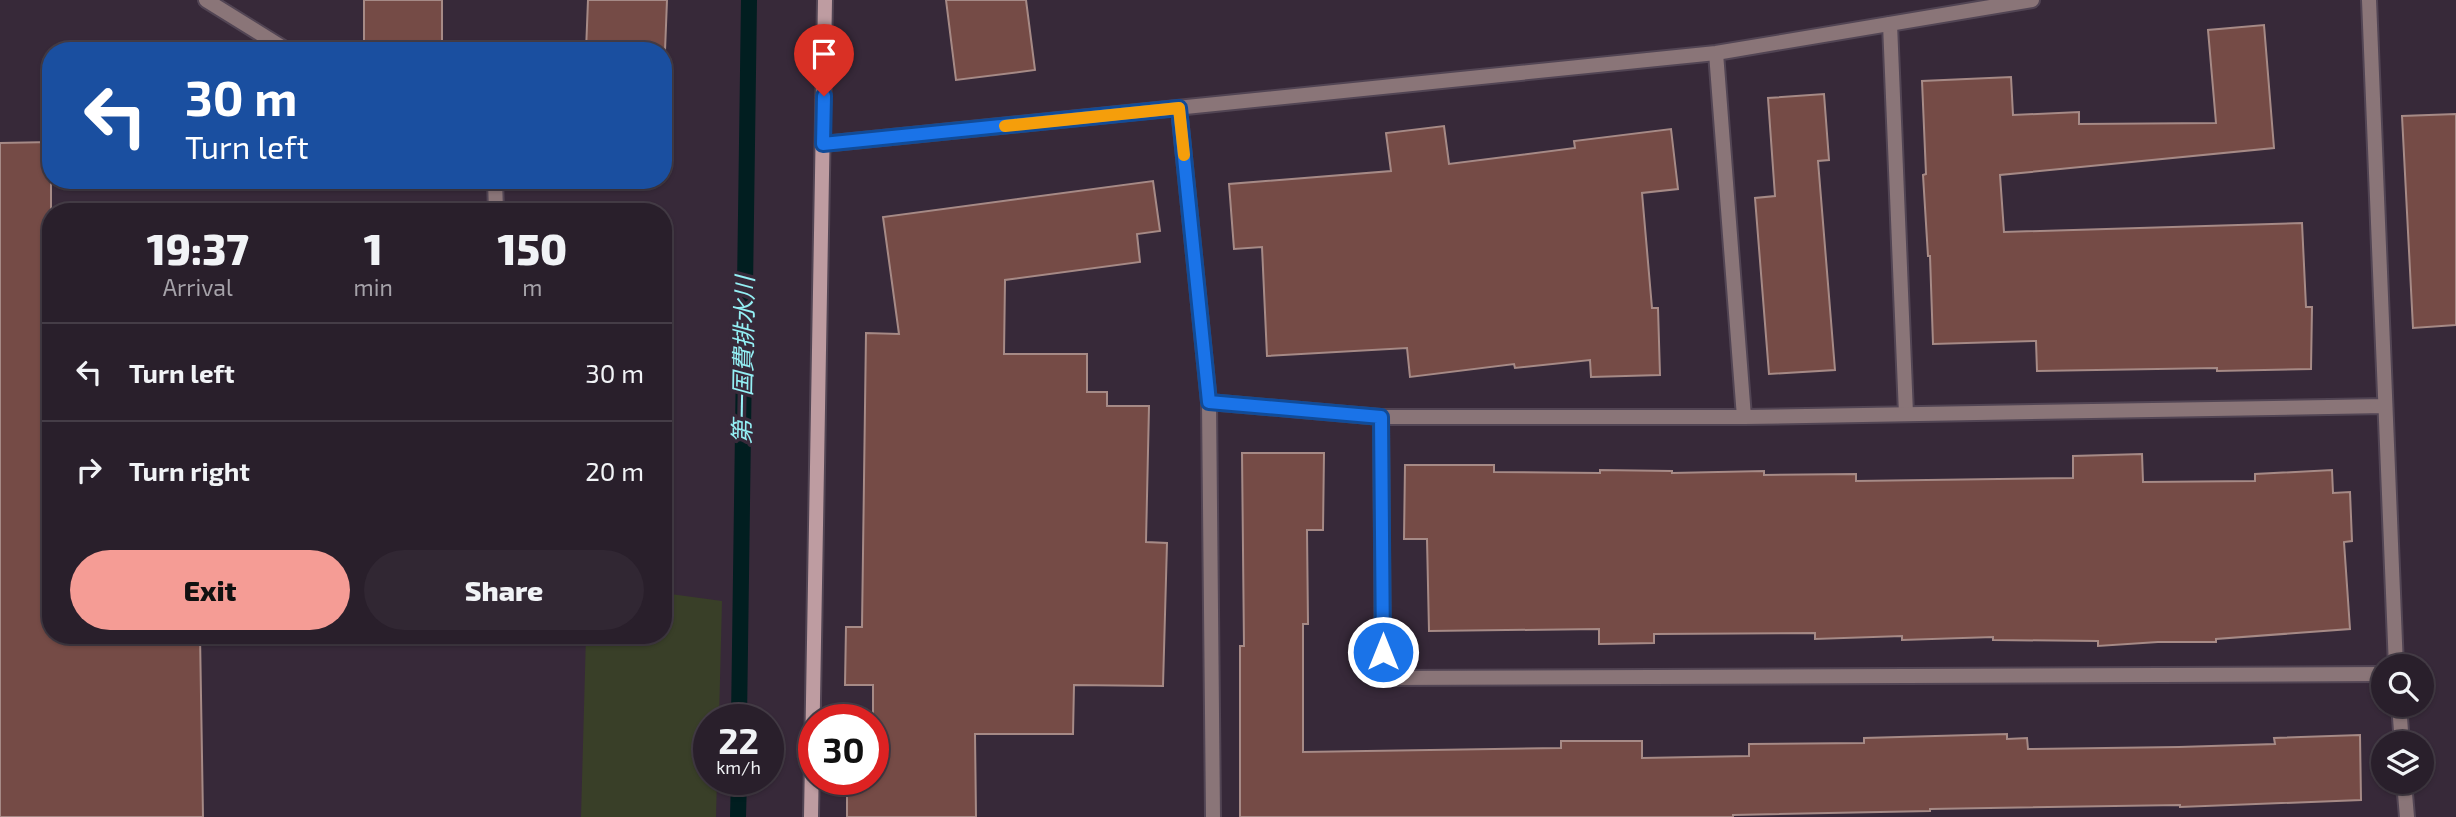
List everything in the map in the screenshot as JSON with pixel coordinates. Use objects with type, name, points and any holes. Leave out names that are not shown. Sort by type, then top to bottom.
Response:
[{"type":"street","points":[[206,0],[274,42]]},
{"type":"street","points":[[811,817],[825,0]]},
{"type":"street","points":[[823,144],[1716,53],[2032,0]]},
{"type":"street","points":[[2369,0],[2395,654]]},
{"type":"street","points":[[1890,24],[1906,414]]},
{"type":"street","points":[[1716,53],[1744,417]]},
{"type":"street","points":[[1179,108],[1209,402],[1213,817]]},
{"type":"street","points":[[1209,402],[1381,417],[1744,417],[2385,406]]},
{"type":"street","points":[[1381,417],[1383,678],[2371,674]]},
{"type":"street","points":[[2405,794],[2407,817]]},
{"type":"green space","points":[[672,594],[722,601],[719,704],[693,704],[693,795],[717,795],[716,817],[581,817],[586,644],[672,644]]},
{"type":"building","points":[[364,0],[442,0],[442,42],[364,42]]},
{"type":"building","points":[[588,0],[667,0],[665,42],[586,42]]},
{"type":"building","points":[[946,0],[1026,0],[1035,70],[956,80]]},
{"type":"building","points":[[2264,25],[2274,148],[2000,175],[2004,232],[2302,223],[2306,307],[2312,307],[2311,369],[2037,371],[2036,341],[1933,344],[1930,256],[1923,175],[1926,174],[1922,81],[2011,77],[2013,115],[2079,112],[2079,124],[2216,123],[2208,30]]},
{"type":"building","points":[[1824,94],[1829,160],[1818,161],[1835,370],[1769,374],[1755,198],[1775,196],[1768,98]]},
{"type":"building","points":[[2456,114],[2456,325],[2413,328],[2402,116]]},
{"type":"building","points":[[1444,126],[1449,164],[1575,148],[1574,141],[1671,129],[1678,189],[1642,193],[1652,308],[1658,308],[1660,375],[1591,377],[1590,360],[1515,368],[1514,364],[1410,377],[1407,348],[1267,356],[1262,247],[1234,249],[1229,184],[1391,171],[1386,133]]},
{"type":"building","points":[[42,142],[42,189],[51,189],[51,203],[42,203],[42,644],[200,644],[203,817],[0,817],[0,143]]},
{"type":"building","points":[[1153,181],[1160,231],[1137,234],[1140,262],[1005,280],[1004,354],[1087,354],[1087,392],[1107,392],[1107,406],[1149,406],[1146,542],[1167,543],[1163,686],[1074,685],[1073,734],[975,734],[976,817],[847,817],[847,795],[889,795],[889,704],[873,704],[873,685],[845,685],[846,627],[862,627],[866,333],[899,334],[883,217]]},
{"type":"building","points":[[1242,453],[1324,453],[1323,530],[1307,530],[1308,624],[1303,624],[1303,752],[1561,748],[1561,741],[1642,741],[1642,758],[1749,756],[1749,744],[1864,743],[1864,738],[2007,734],[2007,739],[2027,738],[2028,749],[2275,744],[2274,738],[2360,735],[2361,800],[2180,807],[1930,809],[1733,817],[1240,817],[1240,646],[1244,646]]},
{"type":"building","points":[[2142,454],[2143,482],[2255,481],[2255,474],[2332,470],[2333,493],[2350,492],[2352,541],[2344,542],[2350,629],[2216,639],[2216,642],[2098,646],[2098,641],[1993,640],[1993,637],[1815,639],[1815,633],[1654,634],[1654,643],[1599,644],[1599,629],[1429,631],[1427,539],[1404,539],[1405,465],[1494,465],[1494,472],[1600,473],[1600,470],[1672,473],[1764,471],[1764,475],[1856,474],[1856,481],[2073,478],[2073,456]]},
{"type":"waterway","name":"第一国費排水川","points":[[739,704],[749,0]]},
{"type":"waterway","name":"第一国費排水川","points":[[738,817],[739,795]]},
{"type":"slow traffic","points":[[1005,126],[1179,108],[1184,155]]},
{"type":"route","points":[[824,96],[823,144],[1179,108],[1209,402],[1381,417],[1383,652]]}]
